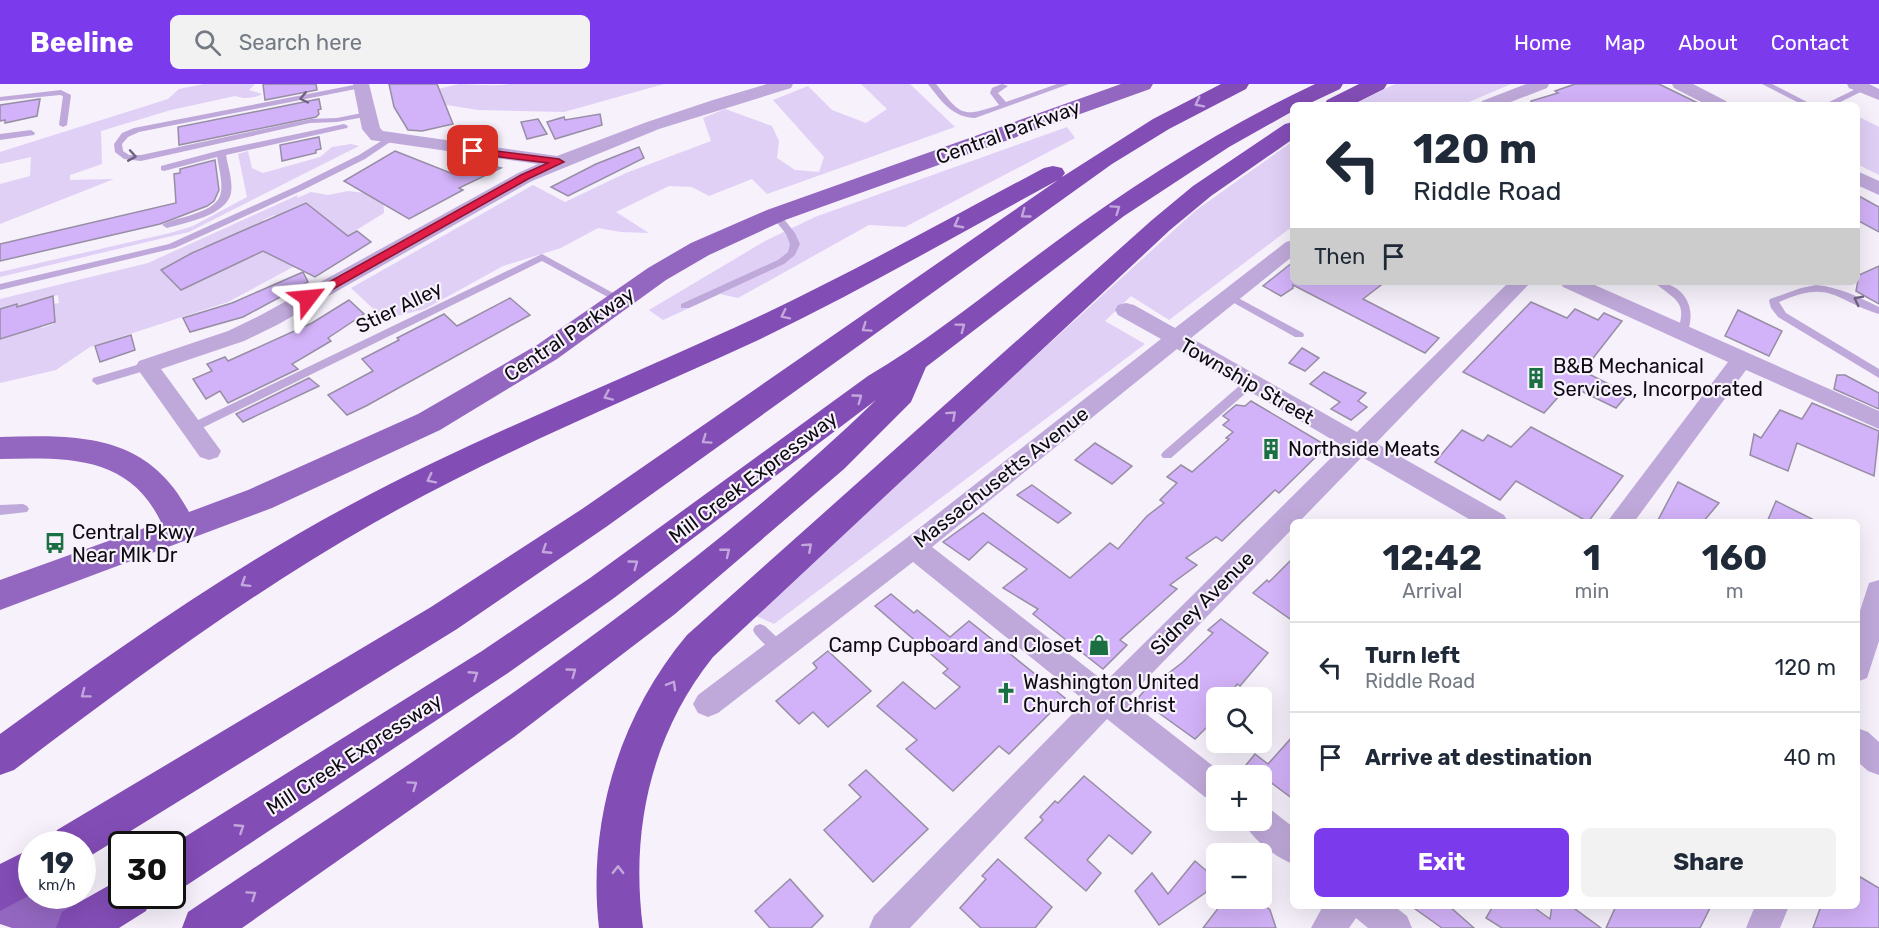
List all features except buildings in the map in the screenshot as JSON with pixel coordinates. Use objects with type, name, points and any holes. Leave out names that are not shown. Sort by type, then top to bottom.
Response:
[{"type":"highway","points":[[0,757],[117,670],[227,594],[362,514],[516,437],[786,314],[1044,177],[1161,124],[1238,84]]},
{"type":"highway","name":"Mill Creek Expressway","points":[[1295,102],[1332,84]]},
{"type":"highway","points":[[1341,102],[1376,84]]},
{"type":"highway","name":"Mill Creek Expressway","points":[[186,861],[495,662],[611,581],[879,383],[914,362],[1148,187],[1266,116],[1290,104]]},
{"type":"highway","points":[[93,831],[444,618],[554,545],[829,354],[1045,200],[1161,124]]},
{"type":"highway","points":[[621,928],[618,913],[618,861],[626,802],[638,756],[654,717],[674,678],[700,646],[724,621],[754,597],[1161,225],[1211,184],[1290,131]]},
{"type":"highway","points":[[204,928],[500,725],[662,604],[833,461],[900,395],[914,362]]},
{"type":"highway","points":[[0,889],[18,878]]},
{"type":"highway","points":[[78,928],[109,909]]},
{"type":"main road","name":"Central Parkway","points":[[0,595],[182,529],[312,477],[429,422],[547,352],[619,299],[700,249],[776,215],[1129,86]]},
{"type":"main road","points":[[0,448],[51,448],[92,452],[126,462],[146,477],[165,498],[182,529]]},
{"type":"main road","points":[[0,902],[78,928]]},
{"type":"street","points":[[209,451],[147,366],[236,336],[269,320],[525,177],[677,117],[785,84]]},
{"type":"street","points":[[1496,102],[1541,84]]},
{"type":"street","points":[[1680,84],[1714,102]]},
{"type":"street","points":[[361,85],[373,133],[389,140],[559,162]]},
{"type":"street","points":[[1860,179],[1879,189]]},
{"type":"street","name":"Massachusetts Avenue","points":[[708,704],[913,547],[1290,248]]},
{"type":"street","name":"Sidney Avenue","points":[[886,928],[1106,700],[1518,285]]},
{"type":"street","points":[[1577,285],[1879,421]]},
{"type":"street","name":"Township Street","points":[[1126,310],[1490,519]]},
{"type":"street","points":[[1622,519],[1742,360]]},
{"type":"street","points":[[913,547],[1206,779]]},
{"type":"street","points":[[1860,658],[1879,591]]},
{"type":"street","points":[[1860,745],[1879,761]]},
{"type":"street","points":[[1272,831],[1290,846]]},
{"type":"street","points":[[1328,928],[1342,909]]},
{"type":"street","points":[[1371,909],[1395,928]]},
{"type":"street","points":[[1763,928],[1771,909]]},
{"type":"lane","points":[[932,84],[953,108],[967,116],[1005,106],[1065,84]]},
{"type":"lane","points":[[1766,84],[1803,102]]},
{"type":"lane","points":[[361,85],[137,130],[125,135],[118,144],[119,152],[127,157],[141,158],[310,121],[368,118]]},
{"type":"lane","points":[[1004,86],[995,90],[994,93],[1005,106]]},
{"type":"lane","points":[[1834,102],[1866,89]]},
{"type":"lane","points":[[0,99],[61,92],[67,95],[63,124]]},
{"type":"lane","points":[[164,168],[368,118]]},
{"type":"lane","points":[[0,137],[31,133]]},
{"type":"lane","points":[[0,287],[172,246],[300,188],[362,157],[389,140]]},
{"type":"lane","points":[[167,225],[199,215],[223,203],[226,195],[221,153]]},
{"type":"lane","points":[[685,306],[781,262],[792,253],[795,244],[790,233],[776,215]]},
{"type":"lane","name":"Stier Alley","points":[[192,428],[542,257],[619,299]]},
{"type":"lane","points":[[1664,285],[1680,295],[1687,320],[1682,333]]},
{"type":"lane","points":[[1879,311],[1837,290],[1812,288],[1797,290],[1774,302],[1782,315],[1879,374]]},
{"type":"lane","points":[[1230,296],[1299,335]]},
{"type":"lane","points":[[97,381],[147,366]]},
{"type":"lane","points":[[1167,455],[1250,383]]},
{"type":"lane","points":[[0,510],[23,509]]},
{"type":"lane","points":[[760,630],[780,649]]},
{"type":"shaded area","points":[[204,84],[255,84],[249,90],[262,94],[248,98],[235,96],[171,110],[101,131],[102,164],[70,175],[70,180],[114,179],[0,224],[0,184],[30,176],[31,157],[0,164],[0,152],[168,99],[179,89]]},
{"type":"shaded area","points":[[459,84],[664,84],[564,112],[478,110],[434,103],[430,91]]},
{"type":"shaded area","points":[[861,84],[910,84],[955,127],[767,194],[752,179],[709,196],[692,187],[669,186],[616,212],[649,233],[598,228],[561,248],[503,266],[425,309],[384,319],[351,288],[533,185],[565,202],[626,173],[711,141],[703,118],[725,109],[772,126],[779,141],[777,158],[795,170],[819,172],[824,157],[773,100],[808,86],[832,110],[866,123],[887,109]]},
{"type":"shaded area","points":[[1395,84],[1511,84],[1469,102],[1359,102]]},
{"type":"shaded area","points":[[1860,118],[1879,127],[1879,175],[1860,166]]},
{"type":"shaded area","points":[[1067,127],[1075,138],[905,227],[869,225],[738,298],[720,294],[663,320],[649,310],[765,241],[815,217]]},
{"type":"shaded area","points":[[1290,143],[1290,228],[1169,320],[1131,296],[1105,321],[1145,344],[774,624],[752,614],[1195,211]]},
{"type":"shaded area","points":[[351,144],[359,146],[189,232],[0,277],[0,272],[193,226],[247,197],[238,154],[248,151],[252,168],[263,173],[320,157],[332,147]]},
{"type":"shaded area","points":[[348,191],[383,195],[384,213],[319,253],[228,302],[90,347],[56,370],[0,383],[0,339],[41,325],[41,328],[54,324],[54,304],[59,303],[58,295],[17,307],[16,304],[1,308],[0,311],[0,299],[148,263],[298,195],[297,198],[311,192],[328,195]],"holes":[[[274,215],[277,216],[197,282],[185,288],[182,285],[178,287],[161,270],[204,246],[206,248],[229,236],[233,239],[241,231],[264,222],[263,220]]]},
{"type":"place","name":"B&B Mechanical Services, Incorporated","points":[[1536,378]]},
{"type":"place","name":"Northside Meats","points":[[1271,449]]},
{"type":"place","name":"Central Pkwy Near Mlk Dr","points":[[55,543]]},
{"type":"place","name":"Camp Cupboard and Closet","points":[[1099,645]]},
{"type":"place","name":"Washington United Church of Christ","points":[[1006,693]]},
{"type":"route","points":[[308,298],[525,177],[559,162],[473,151]]}]
